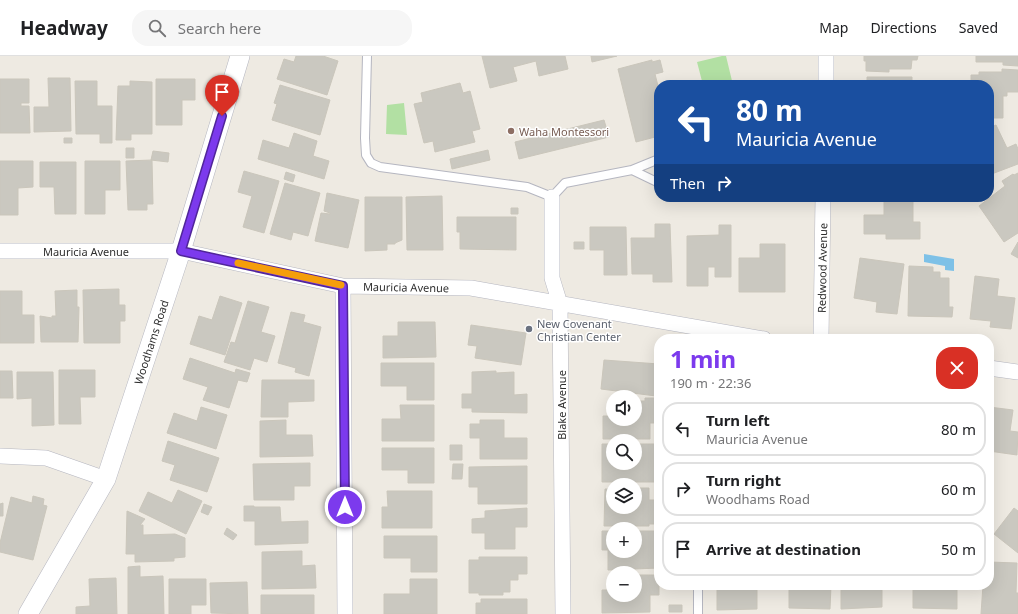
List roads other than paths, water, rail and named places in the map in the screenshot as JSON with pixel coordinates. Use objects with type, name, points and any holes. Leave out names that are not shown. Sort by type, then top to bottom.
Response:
[{"type":"street","name":"Woodhams Road","points":[[28,614],[106,479],[181,251],[240,56]]},
{"type":"street","points":[[826,56],[826,80]]},
{"type":"street","name":"Blake Avenue","points":[[552,197],[552,278],[560,304],[563,614]]},
{"type":"street","name":"Redwood Avenue","points":[[821,334],[823,202]]},
{"type":"street","name":"Mauricia Avenue","points":[[0,251],[181,251],[343,286],[471,288],[560,304],[701,334]]},
{"type":"street","points":[[343,286],[345,614]]},
{"type":"street","points":[[994,369],[1018,372]]},
{"type":"street","points":[[0,456],[46,458],[106,479]]},
{"type":"lane","points":[[367,56],[366,155],[372,164],[380,167],[527,187],[552,197],[565,183],[632,170],[654,161]]},
{"type":"lane","points":[[632,170],[654,181]]},
{"type":"lane","points":[[698,590],[698,614]]},
{"type":"water","points":[[924,254],[954,259],[954,271],[945,270],[945,266],[924,262]]},
{"type":"place","name":"Waha Montessori","points":[[511,131]]},
{"type":"place","name":"New Covenant Christian Center","points":[[529,329]]}]
